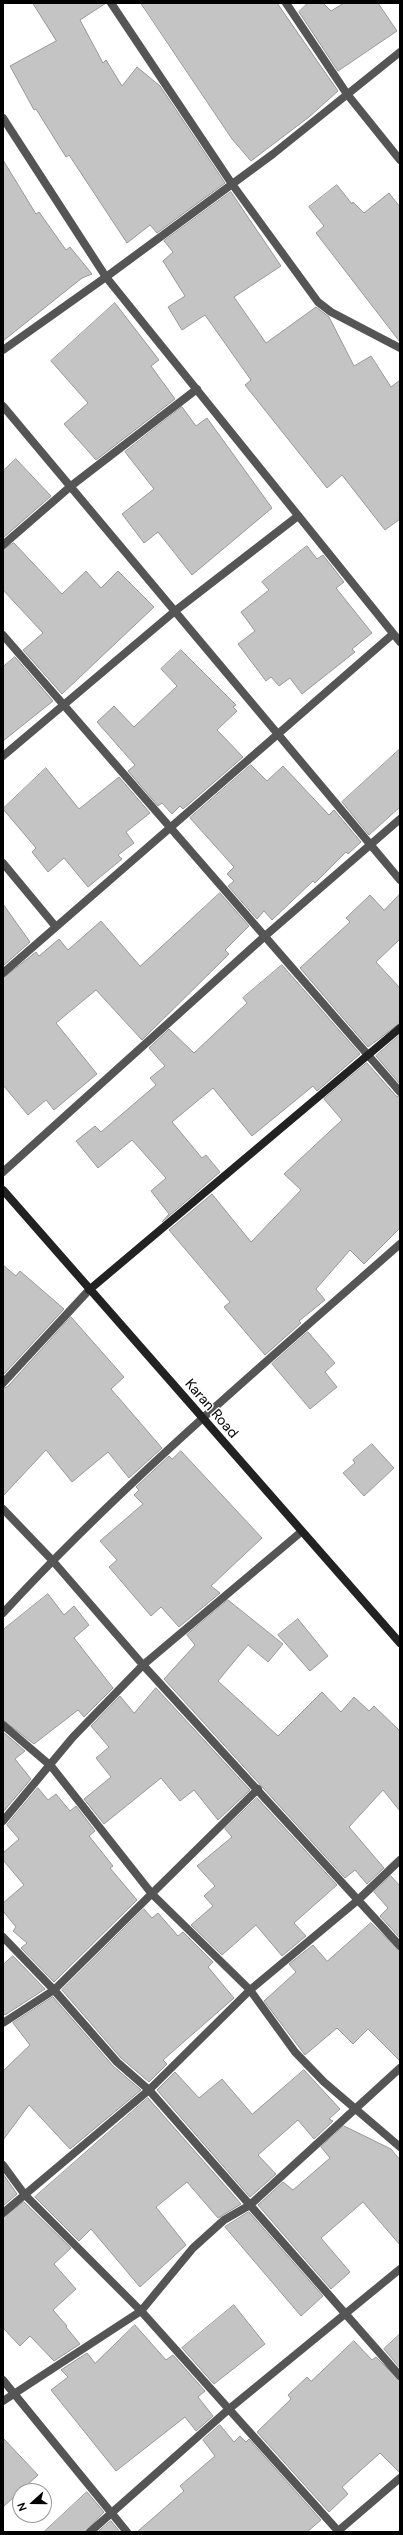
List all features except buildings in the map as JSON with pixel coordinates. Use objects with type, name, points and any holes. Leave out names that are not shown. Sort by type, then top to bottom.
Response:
[{"type":"street","points":[[111,3],[232,184],[318,302],[331,312],[400,348]]},
{"type":"street","points":[[286,3],[347,94],[400,160]]},
{"type":"street","points":[[3,350],[106,277],[232,184],[400,52]]},
{"type":"street","points":[[3,118],[106,277],[400,642]]},
{"type":"street","points":[[3,545],[71,486],[197,390]]},
{"type":"street","points":[[3,406],[400,880]]},
{"type":"street","points":[[3,756],[175,611],[298,516]]},
{"type":"street","points":[[3,973],[393,634]]},
{"type":"street","points":[[3,635],[400,1092]]},
{"type":"street","points":[[3,1172],[265,936],[400,819]]},
{"type":"street","points":[[3,862],[56,926]]},
{"type":"street","points":[[3,1383],[89,1290],[400,1028]]},
{"type":"street","name":"Karan Road","points":[[3,1190],[301,1532],[400,1643]]},
{"type":"street","points":[[3,1612],[52,1560],[202,1418],[400,1244]]},
{"type":"street","points":[[3,1509],[52,1560],[143,1665],[258,1788],[400,1946]]},
{"type":"street","points":[[3,1821],[73,1738],[143,1665],[301,1532]]},
{"type":"street","points":[[3,1725],[50,1766],[152,1894],[250,1990],[295,2052],[324,2082],[400,2147]]},
{"type":"street","points":[[3,2023],[54,1990],[258,1788]]},
{"type":"street","points":[[3,2213],[149,2090],[250,1990],[358,1900],[400,1860]]},
{"type":"street","points":[[3,1937],[54,1990],[117,2062],[149,2090],[400,2376]]},
{"type":"street","points":[[3,2401],[13,2393],[141,2311],[193,2248],[224,2220],[250,2205],[400,2068]]},
{"type":"street","points":[[3,2165],[25,2195],[141,2311],[338,2532],[400,2478]]},
{"type":"street","points":[[90,2532],[229,2409],[400,2269]]},
{"type":"street","points":[[3,2380],[127,2532]]}]
